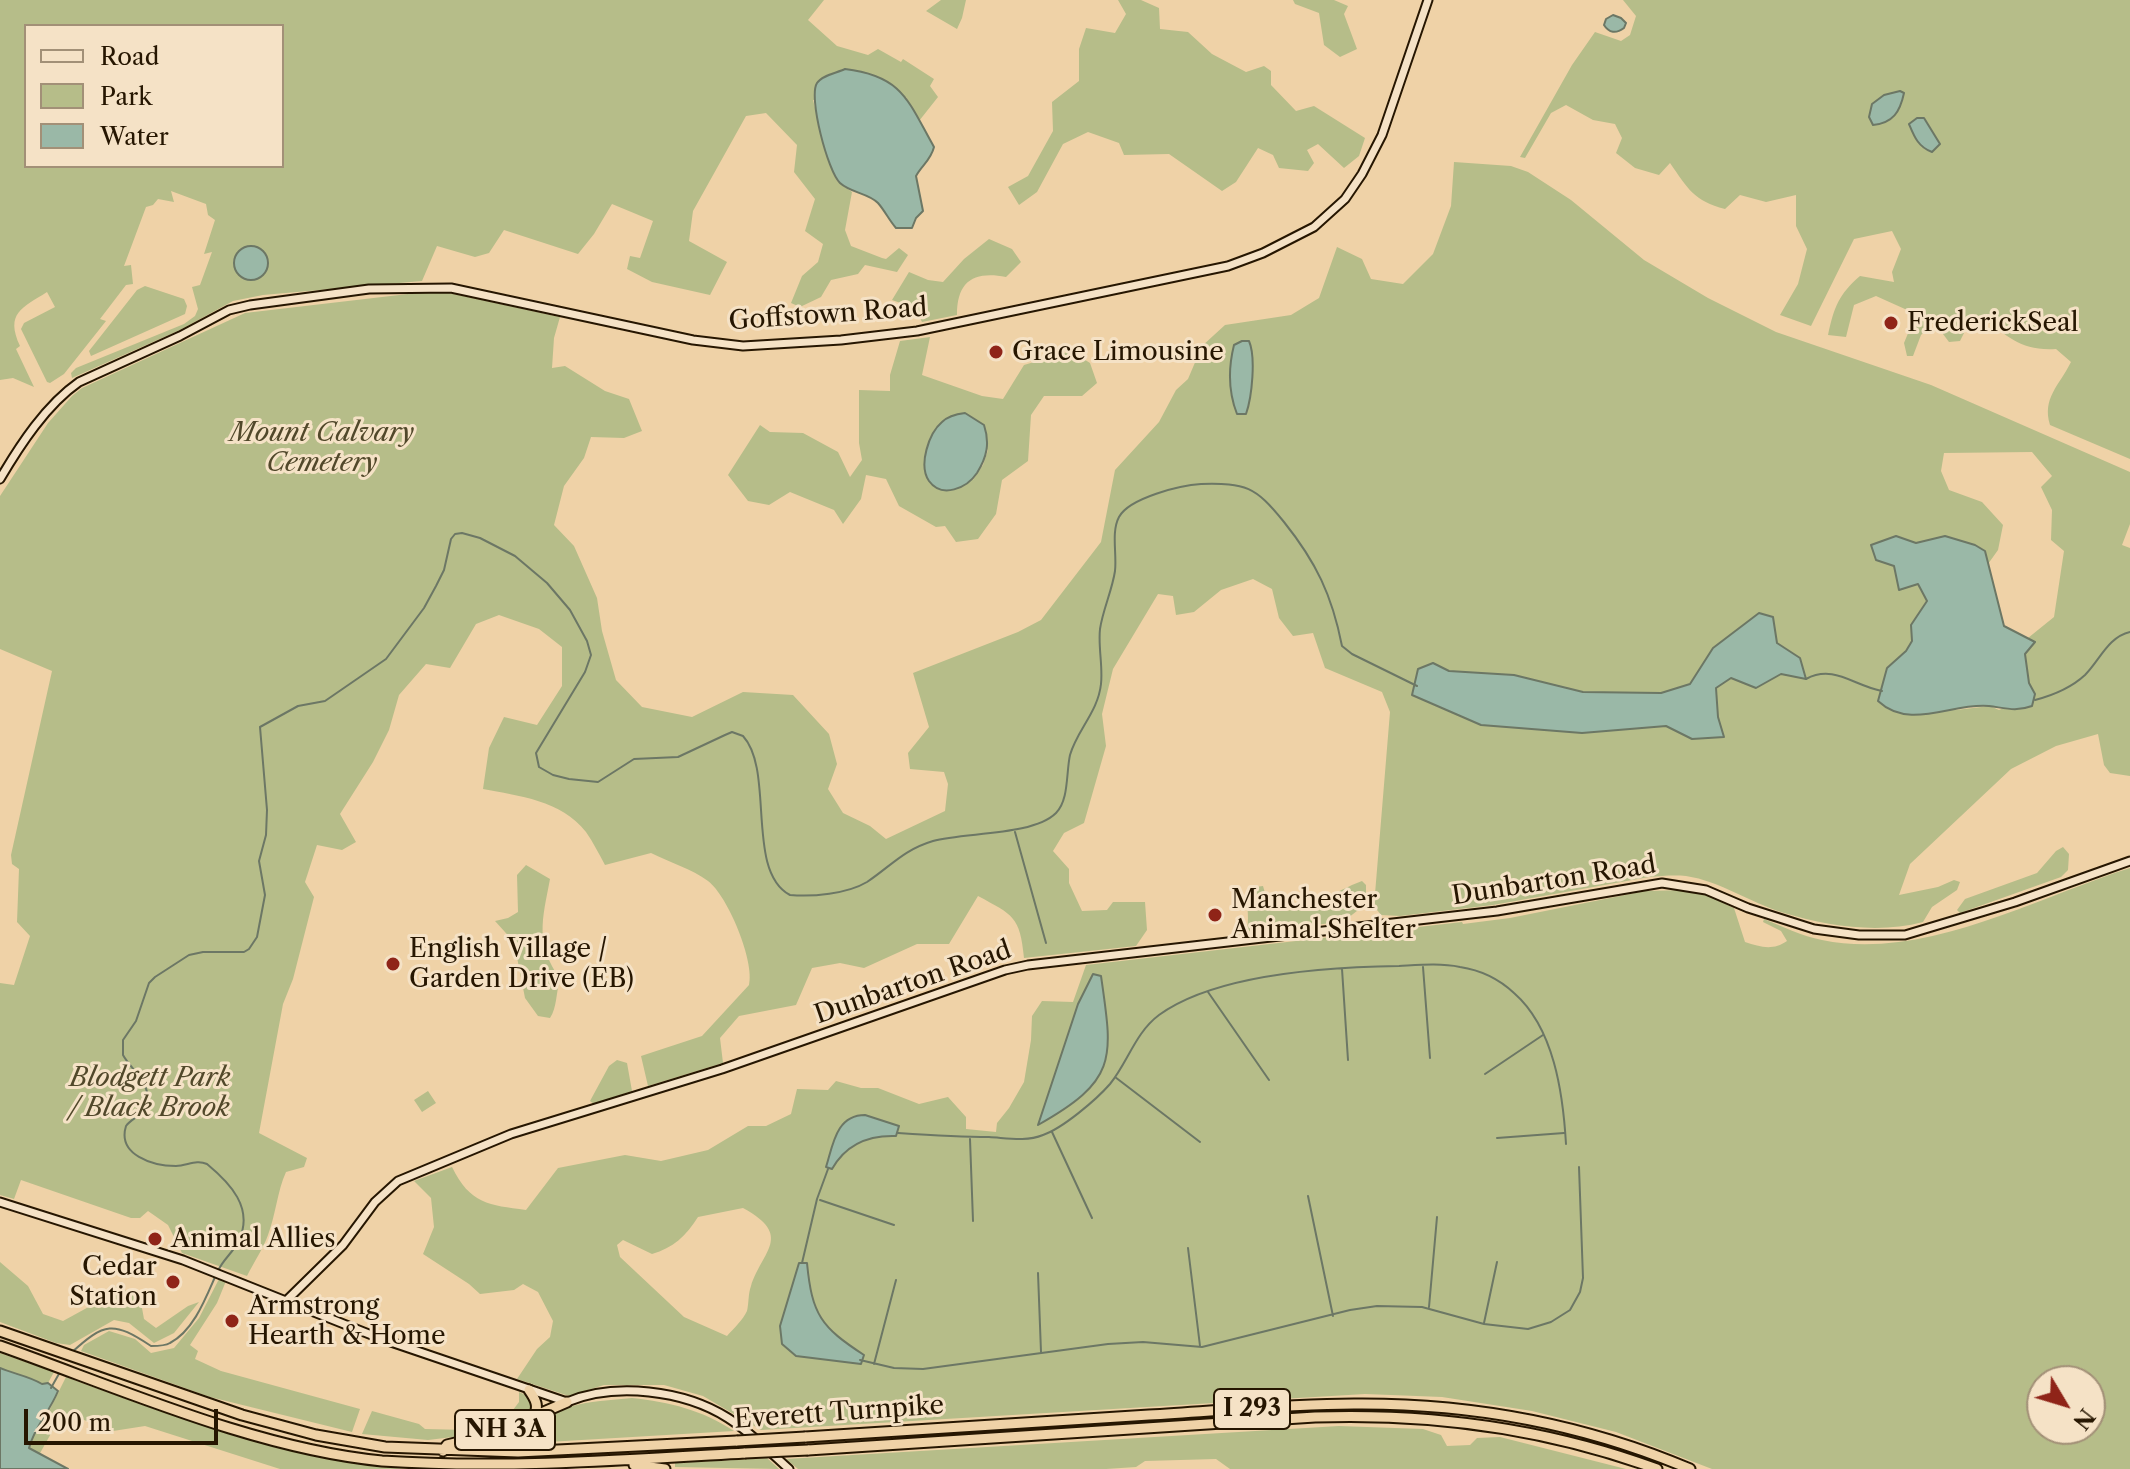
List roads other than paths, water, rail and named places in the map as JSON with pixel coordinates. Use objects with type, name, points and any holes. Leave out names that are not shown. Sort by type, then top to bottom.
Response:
[{"type":"highway","name":"Everett Turnpike","points":[[0,1331],[242,1415],[334,1439],[385,1447],[518,1452],[1308,1405],[1400,1405],[1490,1413],[1565,1428],[1623,1444],[1690,1469]]},
{"type":"highway","name":"Everett Turnpike","points":[[0,1346],[239,1430],[332,1453],[381,1461],[474,1465],[599,1462],[1315,1417],[1392,1416],[1453,1420],[1513,1429],[1602,1450],[1657,1469]]},
{"type":"highway","points":[[529,1390],[536,1399],[538,1410],[534,1417]]},
{"type":"highway","name":"NH 3A","points":[[443,1451],[447,1445],[493,1434],[567,1402]]},
{"type":"highway","points":[[599,1462],[665,1469]]},
{"type":"main road","name":"Goffstown Road","points":[[0,479],[47,412],[79,382],[219,315],[250,305],[369,289],[451,288],[693,340],[761,345],[850,339],[935,328],[1198,274],[1244,260],[1314,227],[1345,199],[1382,135],[1428,0]]},
{"type":"main road","name":"Dunbarton Road","points":[[287,1300],[343,1245],[375,1202],[398,1181],[511,1134],[696,1077],[1005,970],[1497,911],[1662,883],[1706,890],[1748,908],[1814,929],[1859,935],[1905,935],[2002,907],[2130,861]]},
{"type":"main road","points":[[0,1202],[227,1276],[379,1338],[567,1402]]},
{"type":"main road","name":"NH 3A","points":[[567,1402],[589,1395],[633,1392],[655,1393],[692,1402],[721,1414],[746,1430],[789,1469]]},
{"type":"water","points":[[1613,15],[1626,23],[1624,28],[1613,32],[1606,28],[1606,19]]},
{"type":"water","points":[[845,69],[880,78],[902,93],[934,147],[916,176],[923,211],[912,228],[896,228],[874,200],[840,183],[830,165],[817,118],[815,91],[822,78]]},
{"type":"water","points":[[1904,93],[1894,115],[1886,122],[1873,125],[1869,117],[1872,104],[1884,95]]},
{"type":"water","points":[[1917,118],[1924,118],[1940,144],[1932,152],[1920,144],[1909,124]]},
{"type":"water","points":[[251,246],[263,251],[268,263],[263,275],[251,280],[239,275],[234,263],[239,251]]},
{"type":"water","points":[[1249,341],[1251,348],[1252,377],[1246,414],[1237,414],[1230,371],[1234,345]]},
{"type":"water","points":[[965,413],[984,425],[987,438],[985,456],[977,473],[967,483],[954,489],[941,489],[929,481],[926,474],[926,450],[942,422]]},
{"type":"water","points":[[1896,536],[1916,543],[1945,536],[1985,551],[2004,626],[2035,642],[2025,654],[2029,683],[2035,694],[2032,706],[2016,709],[1975,706],[1918,715],[1890,710],[1878,701],[1887,668],[1912,641],[1911,625],[1927,601],[1918,584],[1899,590],[1894,566],[1876,560],[1871,545]]},
{"type":"water","points":[[1759,613],[1773,617],[1777,643],[1800,658],[1806,679],[1781,674],[1756,688],[1731,678],[1716,688],[1718,717],[1724,737],[1692,739],[1666,726],[1582,733],[1481,725],[1412,695],[1418,669],[1433,663],[1449,671],[1514,675],[1583,692],[1661,693],[1690,684],[1713,648]]},
{"type":"water","points":[[1093,974],[1101,976],[1105,1004],[1107,1048],[1104,1065],[1083,1094],[1038,1125],[1078,1004]]},
{"type":"water","points":[[865,1115],[899,1126],[896,1136],[867,1139],[844,1153],[832,1169],[826,1167],[842,1126],[855,1116]]},
{"type":"water","points":[[799,1263],[807,1263],[812,1295],[821,1318],[838,1336],[864,1355],[861,1364],[796,1356],[782,1344],[780,1326]]},
{"type":"water","points":[[0,1368],[42,1384],[48,1383],[58,1391],[29,1448],[68,1469],[0,1469]]},
{"type":"waterway","points":[[218,1271],[239,1240],[243,1228],[242,1207],[224,1179],[207,1164],[157,1164],[139,1157],[127,1144],[126,1126],[143,1111],[148,1100],[145,1086],[123,1055],[123,1040],[136,1021],[149,983],[155,977],[189,955],[244,952],[257,937],[265,895],[259,861],[266,835],[267,810],[260,727],[298,706],[325,701],[386,659],[424,608],[444,570],[455,534],[480,538],[515,556],[547,583],[570,610],[587,641],[591,655],[585,672],[536,753],[539,767],[553,775],[598,782],[634,759],[678,757],[732,732],[743,736],[758,772],[768,865],[776,883],[790,895],[819,895],[850,889],[867,882],[905,854],[933,841],[1015,830],[1031,826],[1056,813],[1065,794],[1073,746],[1099,694],[1100,629],[1115,571],[1117,523],[1125,510],[1144,498],[1192,485],[1216,484],[1239,486],[1257,494],[1284,522],[1314,565],[1328,595],[1342,646],[1417,686]]},
{"type":"waterway","points":[[2035,700],[2074,684],[2110,644],[2130,632]]},
{"type":"waterway","points":[[1806,679],[1816,675],[1835,675],[1882,691]]},
{"type":"waterway","points":[[1015,832],[1046,943]]},
{"type":"waterway","points":[[898,1133],[1016,1139],[1037,1137],[1060,1126],[1096,1098],[1110,1084],[1151,1022],[1183,1001],[1242,981],[1275,975],[1341,968],[1437,965],[1467,968],[1489,976],[1508,988],[1528,1007],[1539,1024],[1554,1062],[1566,1144]]},
{"type":"waterway","points":[[1423,967],[1430,1058]]},
{"type":"waterway","points":[[1342,969],[1348,1060]]},
{"type":"waterway","points":[[1208,992],[1269,1080]]},
{"type":"waterway","points":[[1485,1074],[1543,1035]]},
{"type":"waterway","points":[[1115,1077],[1200,1142]]},
{"type":"waterway","points":[[1052,1132],[1092,1218]]},
{"type":"waterway","points":[[1497,1138],[1564,1133]]},
{"type":"waterway","points":[[970,1139],[973,1221]]},
{"type":"waterway","points":[[860,1360],[894,1368],[923,1369],[1108,1344],[1143,1342],[1202,1347],[1377,1306],[1422,1307],[1484,1324],[1528,1329],[1551,1322],[1570,1310],[1580,1292],[1583,1278],[1579,1167]]},
{"type":"waterway","points":[[802,1263],[817,1199],[828,1169]]},
{"type":"waterway","points":[[1308,1196],[1333,1316]]},
{"type":"waterway","points":[[820,1200],[894,1225]]},
{"type":"waterway","points":[[1429,1307],[1437,1217]]},
{"type":"waterway","points":[[1188,1248],[1200,1346]]},
{"type":"waterway","points":[[1484,1323],[1497,1262]]},
{"type":"waterway","points":[[1038,1273],[1041,1352]]},
{"type":"waterway","points":[[71,1353],[92,1335],[110,1328],[127,1332],[151,1346],[170,1343],[192,1323],[215,1277]]},
{"type":"waterway","points":[[874,1364],[896,1280]]},
{"type":"waterway","points":[[51,1388],[60,1372]]},
{"type":"place","name":"FrederickSeal","points":[[1891,323]]},
{"type":"place","name":"Grace Limousine","points":[[996,352]]},
{"type":"place","name":"Manchester Animal Shelter","points":[[1215,915]]},
{"type":"place","name":"English Village / Garden Drive (EB)","points":[[393,964]]},
{"type":"place","name":"Animal Allies","points":[[155,1239]]},
{"type":"place","name":"Cedar Station","points":[[173,1282]]},
{"type":"place","name":"Armstrong Hearth & Home","points":[[232,1321]]},
{"type":"park label","name":"Mount Calvary Cemetery","points":[[322,448]]},
{"type":"park label","name":"Blodgett Park / Black Brook","points":[[150,1093]]}]
